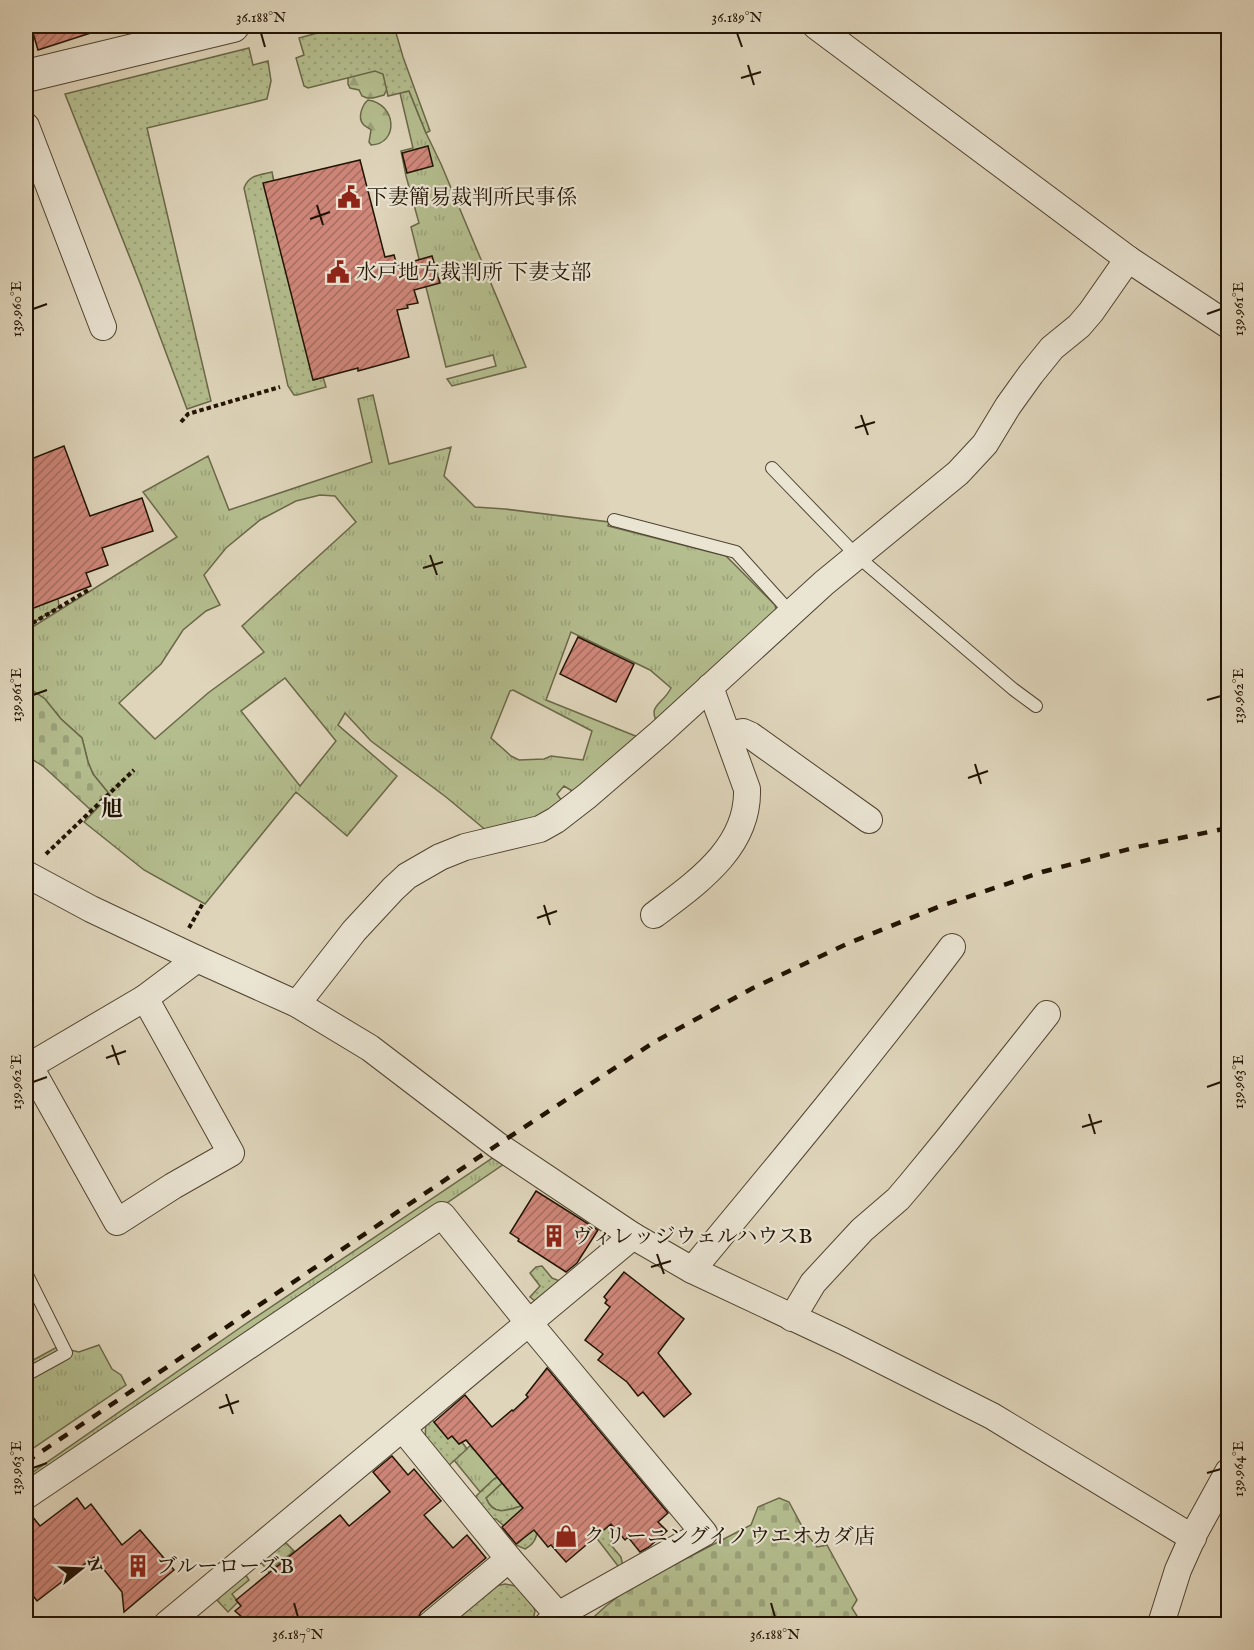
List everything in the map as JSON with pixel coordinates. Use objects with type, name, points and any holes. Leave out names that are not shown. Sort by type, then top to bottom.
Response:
[{"type":"street","points":[[26,76],[233,26]]},
{"type":"street","points":[[816,26],[1128,260],[1228,325]]},
{"type":"street","points":[[26,126],[104,327]]},
{"type":"street","points":[[297,1004],[354,931],[407,876],[440,857],[465,847],[540,829],[556,820],[657,735],[791,613],[968,464],[985,444],[1031,374],[1052,348],[1079,326],[1091,312],[1128,260]]},
{"type":"street","points":[[654,915],[716,864],[733,841],[744,818],[747,789],[710,687]]},
{"type":"street","points":[[728,735],[743,732],[750,735],[869,820]]},
{"type":"street","points":[[34,866],[91,909],[297,1004],[370,1048],[497,1145],[633,1236],[692,1270],[843,1341],[992,1416],[1192,1538]]},
{"type":"street","points":[[692,1270],[952,947]]},
{"type":"street","points":[[145,998],[231,1153],[173,1186],[117,1222],[27,1067],[145,998],[197,959]]},
{"type":"street","points":[[792,1318],[813,1283],[862,1230],[898,1199],[1047,1014]]},
{"type":"street","points":[[26,1496],[442,1215],[704,1533],[553,1620],[509,1559],[403,1429]]},
{"type":"street","points":[[167,1624],[633,1236]]},
{"type":"street","points":[[1161,1624],[1192,1538],[1226,1484]]},
{"type":"street","points":[[431,1624],[509,1559]]},
{"type":"lane","points":[[772,468],[857,556],[1035,706]]},
{"type":"lane","points":[[614,520],[736,552],[791,613]]},
{"type":"lane","points":[[26,1273],[66,1353],[26,1375]]},
{"type":"path","points":[[181,422],[188,414],[280,387]]},
{"type":"path","points":[[26,627],[90,589]]},
{"type":"path","points":[[34,866],[134,770]]},
{"type":"green space","points":[[343,26],[394,26],[430,131],[426,133],[409,91],[388,96],[383,74],[375,71],[308,88],[304,86],[296,58],[304,55],[299,38]]},
{"type":"green space","points":[[249,48],[253,65],[268,61],[271,81],[267,99],[147,128],[211,401],[187,409],[65,94]]},
{"type":"green space","points":[[378,61],[389,85],[384,95],[367,98],[362,96],[359,90],[350,88],[348,78]]},
{"type":"green space","points":[[409,91],[526,367],[452,386],[447,379],[496,366],[493,355],[446,367],[411,227],[419,223],[401,151],[413,148],[400,93]]},
{"type":"green space","points":[[368,100],[378,103],[385,109],[391,124],[386,138],[380,143],[371,145],[369,142],[371,130],[361,121],[364,104]]},
{"type":"green space","points":[[272,172],[314,380],[323,377],[326,387],[297,395],[294,395],[288,386],[244,188],[252,178]]},
{"type":"green space","points":[[373,395],[389,464],[451,447],[444,476],[475,507],[609,522],[608,526],[726,556],[775,605],[776,609],[660,727],[654,714],[656,706],[671,688],[650,670],[571,632],[546,700],[643,739],[574,792],[564,786],[557,794],[562,801],[553,814],[488,832],[446,797],[371,741],[345,713],[338,725],[397,776],[347,836],[296,792],[205,904],[144,870],[84,822],[110,795],[93,774],[82,738],[61,719],[45,699],[26,686],[26,631],[177,537],[143,492],[208,456],[229,510],[372,462],[358,399]],"holes":[[[320,495],[335,496],[356,522],[242,626],[264,652],[208,693],[155,739],[119,703],[161,664],[183,630],[206,611],[220,605],[204,575],[226,548],[260,520],[296,501]],[[285,678],[336,741],[300,786],[241,711]],[[513,690],[592,731],[583,760],[551,756],[544,759],[519,760],[491,738],[510,691]]]},
{"type":"green space","points":[[58,598],[59,607],[26,627],[26,611]]},
{"type":"green space","points":[[26,686],[45,699],[61,719],[82,738],[93,774],[110,795],[93,812],[44,767],[26,755]]},
{"type":"green space","points":[[494,1157],[504,1164],[26,1490],[26,1477],[244,1325]]},
{"type":"green space","points":[[542,1266],[552,1278],[560,1281],[540,1305],[530,1297],[540,1286],[530,1273],[536,1267]]},
{"type":"green space","points":[[99,1345],[112,1369],[121,1375],[126,1385],[26,1453],[26,1364],[57,1347],[79,1352]]},
{"type":"green space","points":[[429,1416],[448,1438],[452,1436],[459,1444],[462,1442],[467,1449],[446,1468],[425,1442],[426,1419]]},
{"type":"green space","points":[[471,1445],[498,1477],[480,1492],[454,1460]]},
{"type":"green space","points":[[498,1477],[503,1479],[502,1483],[486,1498],[492,1508],[500,1511],[521,1506],[537,1526],[535,1539],[525,1549],[516,1545],[530,1532],[504,1526],[496,1519],[490,1519],[474,1498]]},
{"type":"green space","points":[[502,1483],[521,1506],[501,1511],[489,1504],[486,1498]]},
{"type":"green space","points":[[779,1498],[789,1502],[805,1532],[817,1547],[827,1545],[857,1600],[852,1608],[862,1624],[804,1624],[802,1619],[790,1624],[718,1624],[710,1617],[693,1624],[586,1624],[629,1588],[751,1525],[758,1507]]},
{"type":"green space","points":[[592,1502],[615,1529],[611,1545],[621,1557],[623,1566],[618,1566],[579,1515]]},
{"type":"green space","points":[[284,1541],[294,1551],[274,1567],[277,1570],[271,1575],[260,1561]]},
{"type":"green space","points":[[245,1574],[249,1580],[232,1594],[238,1602],[228,1612],[216,1599]]},
{"type":"green space","points":[[505,1584],[516,1586],[532,1603],[535,1611],[532,1624],[445,1624],[496,1586]]},
{"type":"building","points":[[31,26],[99,26],[100,30],[38,50]]},
{"type":"building","points":[[428,146],[433,166],[407,173],[402,153]]},
{"type":"building","points":[[360,160],[385,257],[394,255],[397,266],[432,256],[440,283],[414,290],[418,303],[397,310],[409,357],[313,380],[263,183]]},
{"type":"building","points":[[64,446],[90,516],[142,498],[153,531],[102,548],[108,565],[86,573],[91,586],[26,611],[26,461]]},
{"type":"building","points":[[578,637],[634,664],[616,702],[560,674]]},
{"type":"building","name":"ヴィレッジウェルハウスB","points":[[536,1191],[598,1230],[577,1263],[566,1272],[518,1241],[519,1239],[510,1233]]},
{"type":"building","points":[[624,1272],[684,1319],[658,1353],[691,1394],[664,1417],[643,1392],[638,1396],[627,1382],[598,1360],[603,1354],[585,1340],[610,1307],[605,1303],[607,1300],[604,1297]]},
{"type":"building","points":[[547,1368],[668,1513],[658,1522],[667,1531],[640,1552],[628,1537],[625,1540],[611,1524],[566,1562],[551,1545],[548,1547],[534,1530],[516,1544],[502,1527],[523,1508],[466,1440],[459,1444],[452,1436],[448,1439],[434,1422],[465,1395],[492,1427],[528,1397],[526,1395]]},
{"type":"building","points":[[392,1456],[408,1475],[414,1469],[441,1501],[424,1515],[453,1548],[467,1535],[486,1558],[421,1612],[413,1624],[250,1624],[235,1611],[241,1606],[236,1600],[340,1515],[349,1526],[390,1492],[373,1472]]},
{"type":"building","points":[[77,1498],[85,1509],[91,1504],[122,1545],[140,1530],[174,1570],[124,1612],[122,1592],[94,1557],[37,1601],[26,1586],[26,1511],[40,1526]]},
{"type":"railway","points":[[26,1462],[497,1145],[656,1041],[753,988],[849,943],[938,907],[1042,872],[1137,847],[1228,828]]},
{"type":"place","name":"下妻簡易裁判所民事係","points":[[349,197]]},
{"type":"place","name":"水戸地方裁判所 下妻支部","points":[[338,272]]},
{"type":"place","name":"ヴィレッジウェルハウスB","points":[[554,1236]]},
{"type":"place","name":"クリーニングイノウエオカダ店","points":[[566,1536]]},
{"type":"place","name":"ブルーローズB","points":[[138,1566]]},
{"type":"district","name":"旭","points":[[112,808]]}]
